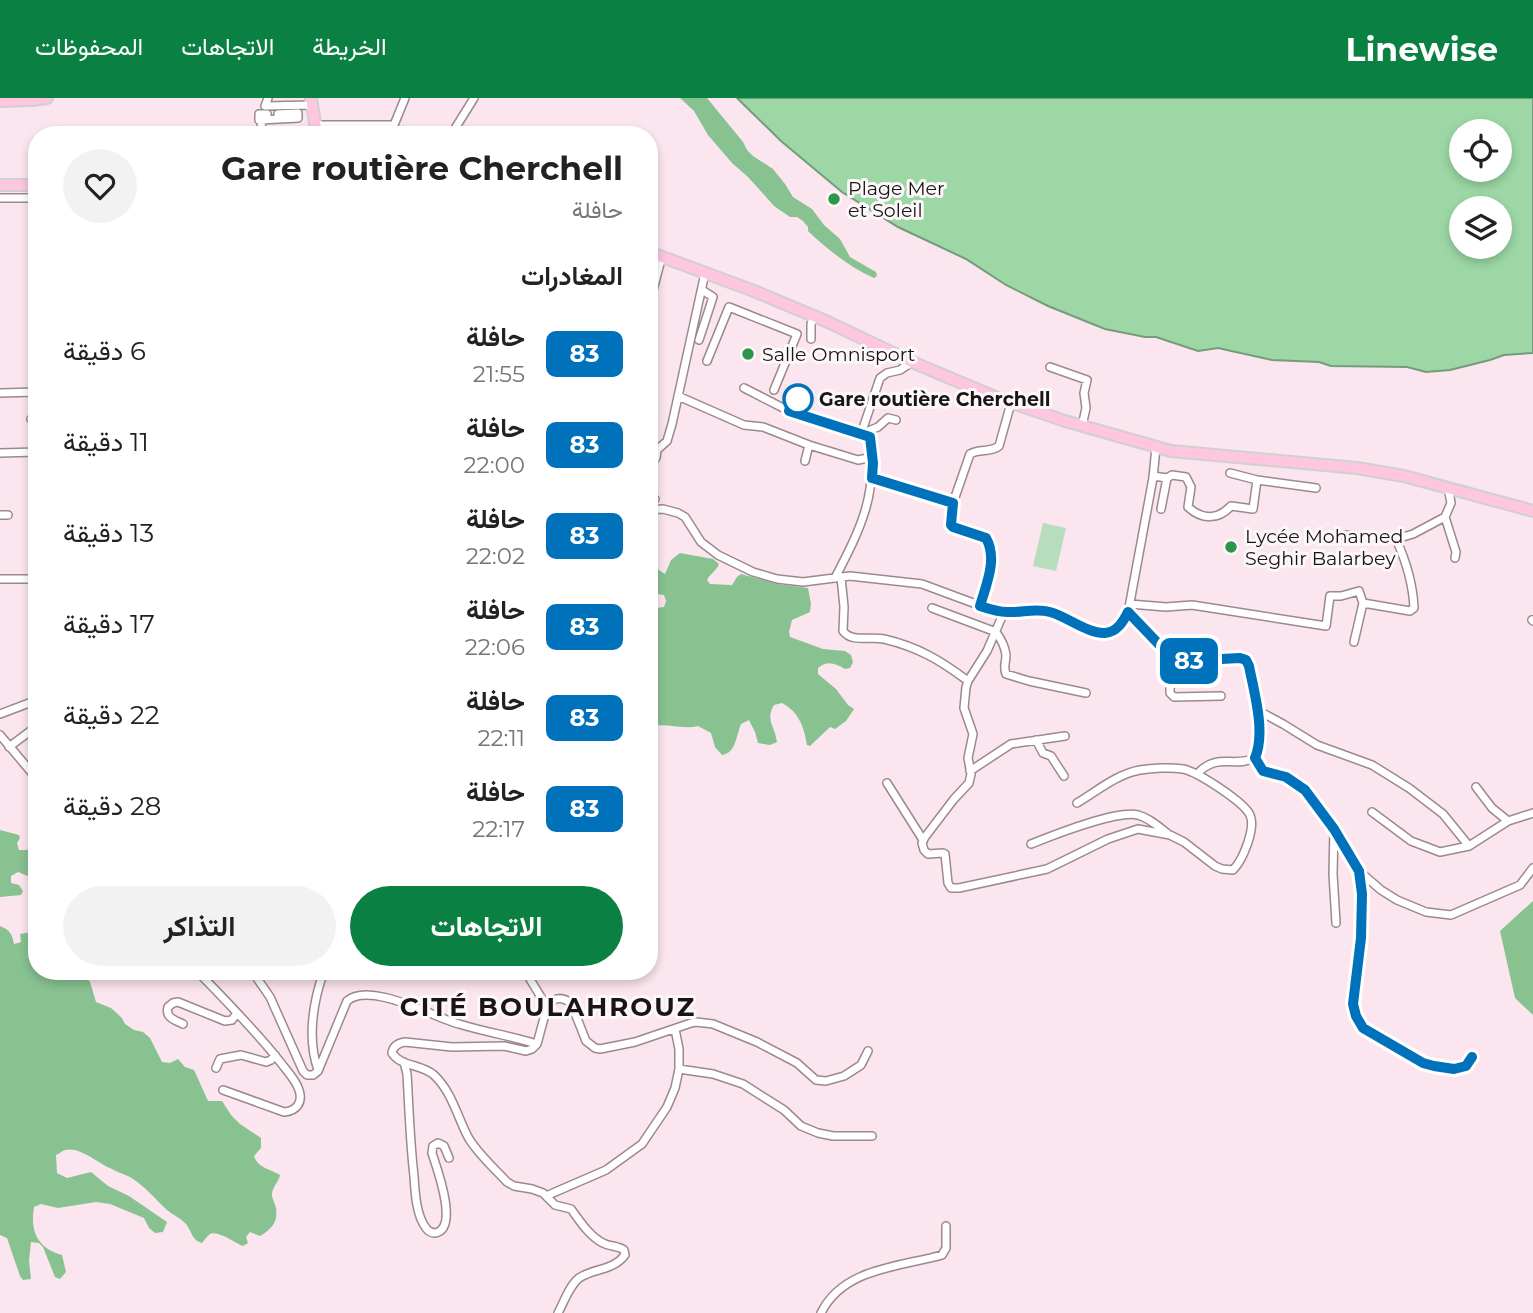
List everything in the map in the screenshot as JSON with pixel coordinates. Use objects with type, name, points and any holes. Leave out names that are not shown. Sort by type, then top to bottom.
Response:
[{"type":"main road","points":[[0,101],[47,98]]},
{"type":"main road","points":[[312,102],[315,126]]},
{"type":"main road","points":[[0,185],[28,185]]},
{"type":"main road","points":[[658,255],[812,320],[859,336],[912,362],[1011,403],[1082,426],[1156,447],[1208,455],[1357,468],[1404,477],[1533,511]]},
{"type":"street","points":[[268,98],[265,106],[312,102]]},
{"type":"street","points":[[378,126],[394,125],[405,98]]},
{"type":"street","points":[[457,126],[474,98]]},
{"type":"street","points":[[263,126],[264,120],[278,119]]},
{"type":"street","points":[[0,198],[28,198]]},
{"type":"street","points":[[658,271],[662,256]]},
{"type":"street","points":[[658,451],[667,441],[705,273]]},
{"type":"street","points":[[699,340],[713,297],[702,290]]},
{"type":"street","points":[[707,361],[729,307],[797,334]]},
{"type":"street","points":[[774,390],[797,334],[812,320]]},
{"type":"street","points":[[811,339],[812,320]]},
{"type":"street","points":[[912,362],[880,378],[866,432],[873,457],[872,478],[863,522],[838,577],[844,607],[843,631],[849,638],[880,639],[929,653],[968,681]]},
{"type":"street","points":[[1049,367],[1087,380],[1082,426]]},
{"type":"street","points":[[744,388],[789,411],[866,432],[878,428],[888,418],[897,421]]},
{"type":"street","points":[[0,393],[28,392]]},
{"type":"street","points":[[678,396],[744,425],[763,426],[809,445],[858,460],[873,457]]},
{"type":"street","points":[[789,411],[793,398],[798,399]]},
{"type":"street","points":[[980,606],[991,563],[989,544],[984,537],[951,525],[953,503],[970,454],[999,446],[1011,403]]},
{"type":"street","points":[[805,461],[809,445]]},
{"type":"street","points":[[658,510],[670,510],[685,517],[701,542],[729,561],[777,579],[803,582],[859,576],[922,584],[980,606],[1004,612],[1027,610],[1052,613],[1104,633],[1115,631],[1123,622],[1129,608],[1156,447]]},
{"type":"street","points":[[0,453],[28,452]]},
{"type":"street","points":[[1230,473],[1257,480],[1317,488]]},
{"type":"street","points":[[1153,476],[1186,477],[1191,487],[1188,507],[1196,514],[1209,517],[1222,514],[1231,506],[1253,509],[1257,480]]},
{"type":"street","points":[[872,478],[953,503]]},
{"type":"street","points":[[1161,509],[1167,478]]},
{"type":"street","points":[[1343,535],[1396,539],[1413,534],[1445,517],[1451,503],[1448,488]]},
{"type":"street","points":[[1445,517],[1456,552],[1455,558]]},
{"type":"street","points":[[1363,603],[1410,611],[1414,608],[1405,558],[1396,539]]},
{"type":"street","points":[[0,579],[28,579]]},
{"type":"street","points":[[1129,608],[1192,606],[1326,626],[1330,596],[1359,591],[1363,603],[1354,642]]},
{"type":"street","points":[[932,608],[996,632],[1006,654],[1006,674],[1086,693]]},
{"type":"street","points":[[1129,608],[1174,660],[1246,660],[1257,710],[1259,741],[1255,758],[1263,771],[1286,777],[1305,790],[1334,829],[1359,871],[1381,890],[1426,912],[1451,915],[1520,885],[1533,868]]},
{"type":"street","points":[[923,839],[969,783],[968,758],[972,734],[964,708],[968,681],[988,651],[1004,612]]},
{"type":"street","points":[[1174,660],[1170,689],[1174,697],[1221,696]]},
{"type":"street","points":[[0,714],[28,703]]},
{"type":"street","points":[[1257,710],[1317,746],[1372,765],[1409,788],[1443,814],[1469,846]]},
{"type":"street","points":[[9,747],[28,733]]},
{"type":"street","points":[[0,735],[28,769]]},
{"type":"street","points":[[970,771],[1011,744],[1065,736]]},
{"type":"street","points":[[1036,740],[1043,753],[1051,756],[1064,776]]},
{"type":"street","points":[[1197,774],[1205,765],[1255,758]]},
{"type":"street","points":[[1031,844],[1093,822],[1124,815],[1138,815],[1184,842],[1222,869],[1233,870],[1239,864],[1252,824],[1249,813],[1223,792],[1197,774],[1181,769],[1139,770],[1121,775],[1077,803]]},
{"type":"street","points":[[887,783],[923,839],[926,852],[945,853],[949,885],[955,889],[1047,869],[1108,839],[1138,829],[1170,835]]},
{"type":"street","points":[[1476,788],[1508,821]]},
{"type":"street","points":[[1372,812],[1411,841],[1440,852],[1469,846],[1508,821],[1533,813]]},
{"type":"street","points":[[1334,829],[1332,874],[1336,923]]},
{"type":"street","points":[[1359,871],[1362,894],[1361,938],[1353,1004],[1363,1028],[1423,1063],[1434,1066],[1454,1069],[1466,1066],[1472,1057]]},
{"type":"street","points":[[206,980],[295,1080],[299,1089],[299,1105],[284,1112],[223,1090]]},
{"type":"street","points":[[259,980],[270,997],[303,1071],[310,1076],[318,1071],[345,1005],[349,999],[359,995],[398,1001],[459,1024],[537,1044]]},
{"type":"street","points":[[318,1071],[313,1016],[321,980]]},
{"type":"street","points":[[530,980],[547,1007]]},
{"type":"street","points":[[558,1313],[577,1280],[617,1263],[625,1253],[620,1247],[599,1241],[571,1209],[555,1205],[546,1196],[532,1189],[507,1182],[469,1138],[454,1103],[438,1079],[426,1070],[395,1058],[393,1048],[401,1043],[452,1047],[504,1046],[526,1051],[537,1044],[547,1007],[552,1001],[561,998],[570,1003],[586,1041],[600,1049],[635,1042],[696,1022],[713,1024],[757,1042],[797,1063],[816,1080],[826,1081],[844,1076],[861,1065],[868,1052]]},
{"type":"street","points":[[183,1024],[168,1015],[167,1009],[173,1003],[178,1002],[225,1021],[232,1020],[237,1013]]},
{"type":"street","points":[[546,1196],[606,1170],[642,1144],[667,1107],[675,1088],[679,1049],[675,1029]]},
{"type":"street","points":[[216,1068],[220,1059],[238,1055],[266,1062],[275,1055]]},
{"type":"street","points":[[404,1062],[414,1194],[425,1226],[433,1233],[443,1227],[446,1217],[445,1194],[432,1153],[433,1146],[438,1143],[444,1146],[449,1157]]},
{"type":"street","points":[[679,1069],[713,1074],[743,1084],[784,1110],[800,1126],[818,1133],[833,1136],[872,1136]]},
{"type":"street","points":[[821,1313],[837,1290],[860,1276],[942,1255],[946,1248],[946,1226]]},
{"type":"shaded area","points":[[680,98],[707,98],[747,150],[773,169],[793,197],[812,209],[824,225],[840,239],[850,257],[876,272],[877,276],[874,278],[847,263],[808,231],[803,221],[790,217],[774,206],[732,163],[708,135],[694,111]]},
{"type":"shaded area","points":[[737,98],[1533,98],[1533,353],[1504,355],[1450,370],[1426,372],[1407,367],[1331,366],[1319,362],[1272,360],[1218,348],[1198,351],[1156,337],[1105,329],[1048,306],[1006,285],[966,259],[898,227],[842,192],[781,141]]},
{"type":"shaded area","points":[[1043,523],[1066,528],[1056,571],[1033,566]]},
{"type":"shaded area","points":[[680,553],[713,559],[719,564],[707,580],[710,584],[732,585],[741,574],[777,584],[808,588],[810,612],[792,620],[790,637],[823,649],[845,651],[851,655],[853,662],[850,668],[828,663],[818,668],[818,674],[854,709],[846,721],[835,729],[830,727],[810,746],[807,745],[797,715],[782,703],[774,705],[770,719],[777,742],[770,745],[758,743],[749,720],[741,724],[730,751],[722,755],[715,747],[711,733],[698,726],[658,726],[658,608],[664,607],[666,601],[664,595],[658,594],[658,570],[665,574],[671,560]]},
{"type":"shaded area","points":[[0,830],[19,835],[19,850],[28,849],[28,876],[18,872],[11,876],[11,883],[19,885],[23,891],[21,895],[0,897]]},
{"type":"shaded area","points":[[1533,901],[1533,1015],[1515,998],[1500,931]]},
{"type":"shaded area","points":[[0,926],[10,933],[14,944],[21,942],[20,934],[28,933],[28,980],[88,980],[96,1002],[111,1008],[125,1024],[150,1038],[162,1062],[170,1063],[178,1059],[185,1067],[194,1070],[208,1101],[222,1101],[240,1124],[261,1138],[261,1148],[254,1156],[256,1160],[261,1166],[280,1175],[272,1193],[276,1217],[268,1231],[260,1236],[250,1232],[246,1237],[248,1243],[243,1246],[213,1233],[202,1243],[198,1242],[185,1223],[130,1177],[76,1150],[65,1150],[56,1155],[57,1173],[67,1178],[91,1172],[108,1186],[129,1196],[167,1222],[163,1232],[155,1233],[144,1218],[110,1204],[96,1202],[58,1208],[41,1204],[34,1207],[33,1224],[37,1237],[47,1248],[62,1255],[66,1272],[60,1279],[55,1277],[43,1247],[39,1243],[31,1242],[31,1279],[23,1280],[7,1238],[0,1235]]},
{"type":"bus line","name":"83","points":[[798,399],[793,398],[789,411],[870,437],[872,478],[953,503],[951,525],[986,538],[990,547],[991,563],[980,606],[1004,612],[1044,611],[1104,633],[1115,631],[1128,612],[1174,660],[1246,660],[1257,710],[1259,741],[1255,758],[1263,771],[1286,777],[1305,790],[1334,829],[1359,871],[1362,894],[1361,938],[1353,993],[1356,1016],[1363,1028],[1423,1063],[1454,1069],[1466,1066],[1472,1057]]},
{"type":"place","name":"Plage Mer et Soleil","points":[[834,199]]},
{"type":"place","name":"Salle Omnisport","points":[[748,354]]},
{"type":"place","name":"Gare routière Cherchell","points":[[798,399]]},
{"type":"place","name":"Lycée Mohamed Seghir Balarbey","points":[[1231,547]]},
{"type":"district","name":"CITÉ BOULAHROUZ","points":[[548,1007]]}]
